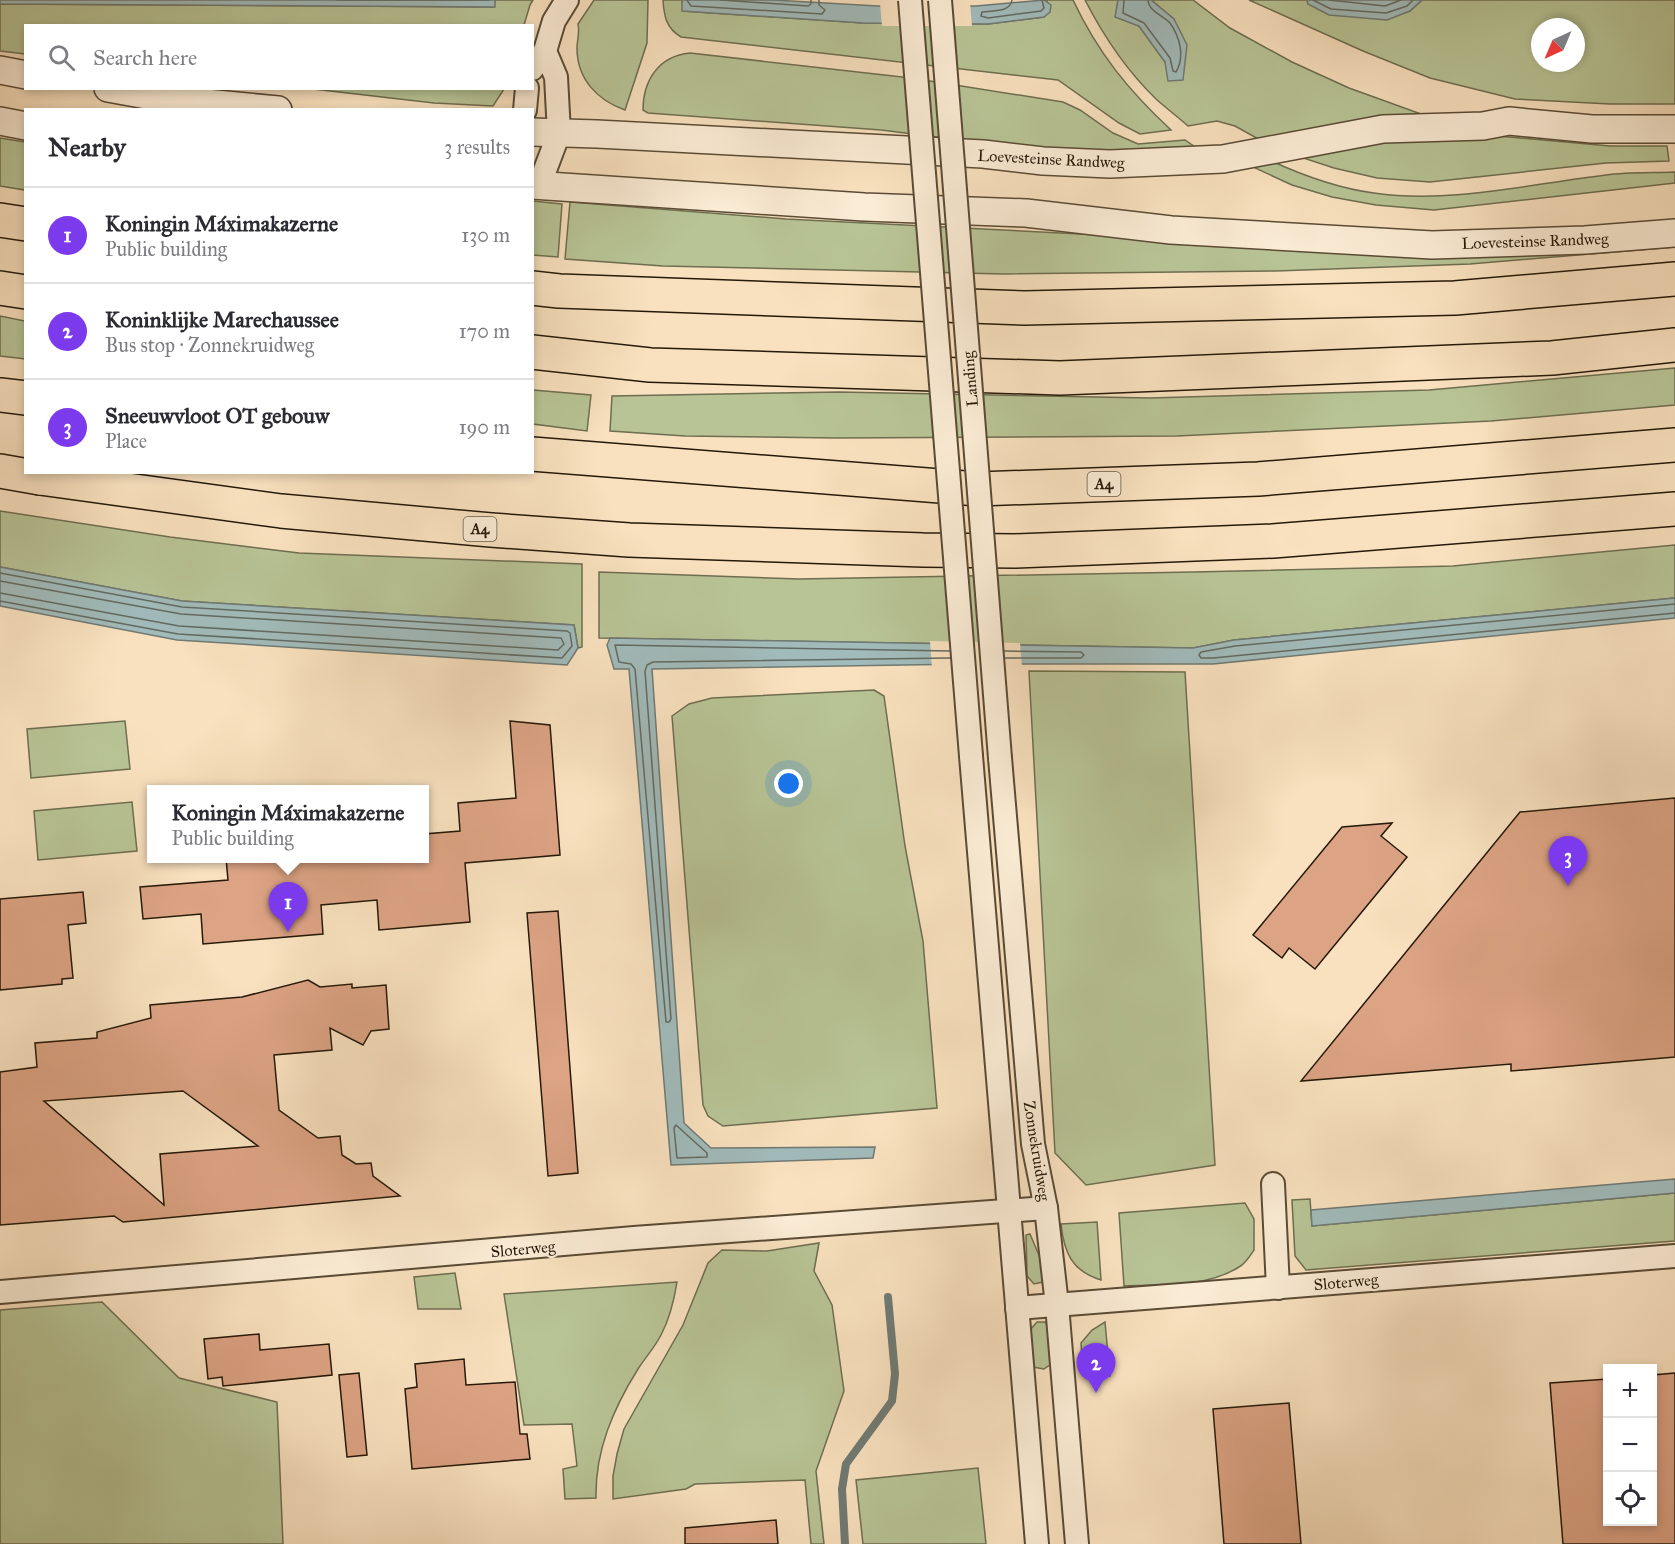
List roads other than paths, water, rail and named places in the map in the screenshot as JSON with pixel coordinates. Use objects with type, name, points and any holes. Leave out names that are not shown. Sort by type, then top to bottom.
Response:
[{"type":"highway","points":[[0,220],[24,224]]},
{"type":"highway","points":[[534,288],[1025,308],[1455,298],[1675,279]]},
{"type":"highway","points":[[0,288],[24,292]]},
{"type":"highway","points":[[534,352],[650,365],[1060,378],[1551,358],[1675,345]]},
{"type":"highway","points":[[0,395],[24,398]]},
{"type":"highway","name":"A4","points":[[534,454],[978,489],[1258,478],[1675,445]]},
{"type":"highway","name":"A4","points":[[0,471],[281,511],[491,530],[629,540],[923,550],[1027,551],[1273,541],[1675,509]]},
{"type":"street","points":[[535,179],[559,133],[556,77],[539,60],[554,21],[567,0]]},
{"type":"street","name":"Landing","points":[[910,0],[971,756]]},
{"type":"street","name":"Landing","points":[[940,0],[1000,758]]},
{"type":"street","points":[[0,70],[24,75]]},
{"type":"street","points":[[119,90],[174,100],[257,108]]},
{"type":"street","points":[[525,108],[527,90]]},
{"type":"street","name":"Loevesteinse Randweg","points":[[534,132],[972,154],[1110,164],[1224,159],[1383,129],[1483,126],[1509,121],[1592,129],[1675,129]]},
{"type":"street","points":[[0,122],[24,126]]},
{"type":"street","name":"Loevesteinse Randweg","points":[[535,179],[864,207],[1026,213],[1171,230],[1432,245],[1585,240],[1675,233]]},
{"type":"street","name":"Zonnekruidweg","points":[[971,756],[1036,1544]]},
{"type":"street","name":"Zonnekruidweg","points":[[1000,758],[1033,1144],[1046,1208],[1057,1305],[1077,1544]]},
{"type":"street","points":[[1273,1184],[1278,1288]]},
{"type":"street","name":"Sloterweg","points":[[0,1292],[634,1238],[1046,1208]]},
{"type":"street","name":"Sloterweg","points":[[1017,1308],[1675,1256]]},
{"type":"water","points":[[0,0],[495,0],[495,7],[0,4]]},
{"type":"water","points":[[682,0],[773,0],[878,6],[976,6],[1044,0],[1051,5],[1050,12],[1044,17],[988,24],[863,23],[682,11]]},
{"type":"water","points":[[1118,0],[1151,0],[1174,19],[1187,45],[1183,80],[1168,81],[1165,62],[1139,26],[1115,17]]},
{"type":"water","points":[[1307,0],[1422,0],[1410,11],[1387,20],[1329,15],[1308,4]]},
{"type":"water","points":[[0,567],[182,601],[574,625],[578,648],[567,665],[177,640],[0,606]]},
{"type":"water","points":[[1675,598],[1675,618],[1213,664],[967,664],[652,669],[684,1123],[711,1148],[875,1147],[873,1158],[671,1165],[629,669],[614,669],[607,645],[610,638],[1193,648],[1234,640]]},
{"type":"water","points":[[1675,1179],[1675,1193],[1312,1226],[1311,1210]]},
{"type":"waterway","points":[[845,1544],[842,1489],[846,1464],[892,1401],[895,1374],[888,1297]]},
{"type":"place","name":"Sneeuwvloot OT gebouw","points":[[1568,886]]},
{"type":"place","name":"Koningin Máximakazerne","points":[[288,932]]},
{"type":"place","name":"Koninklijke Marechaussee","points":[[1096,1393]]}]
